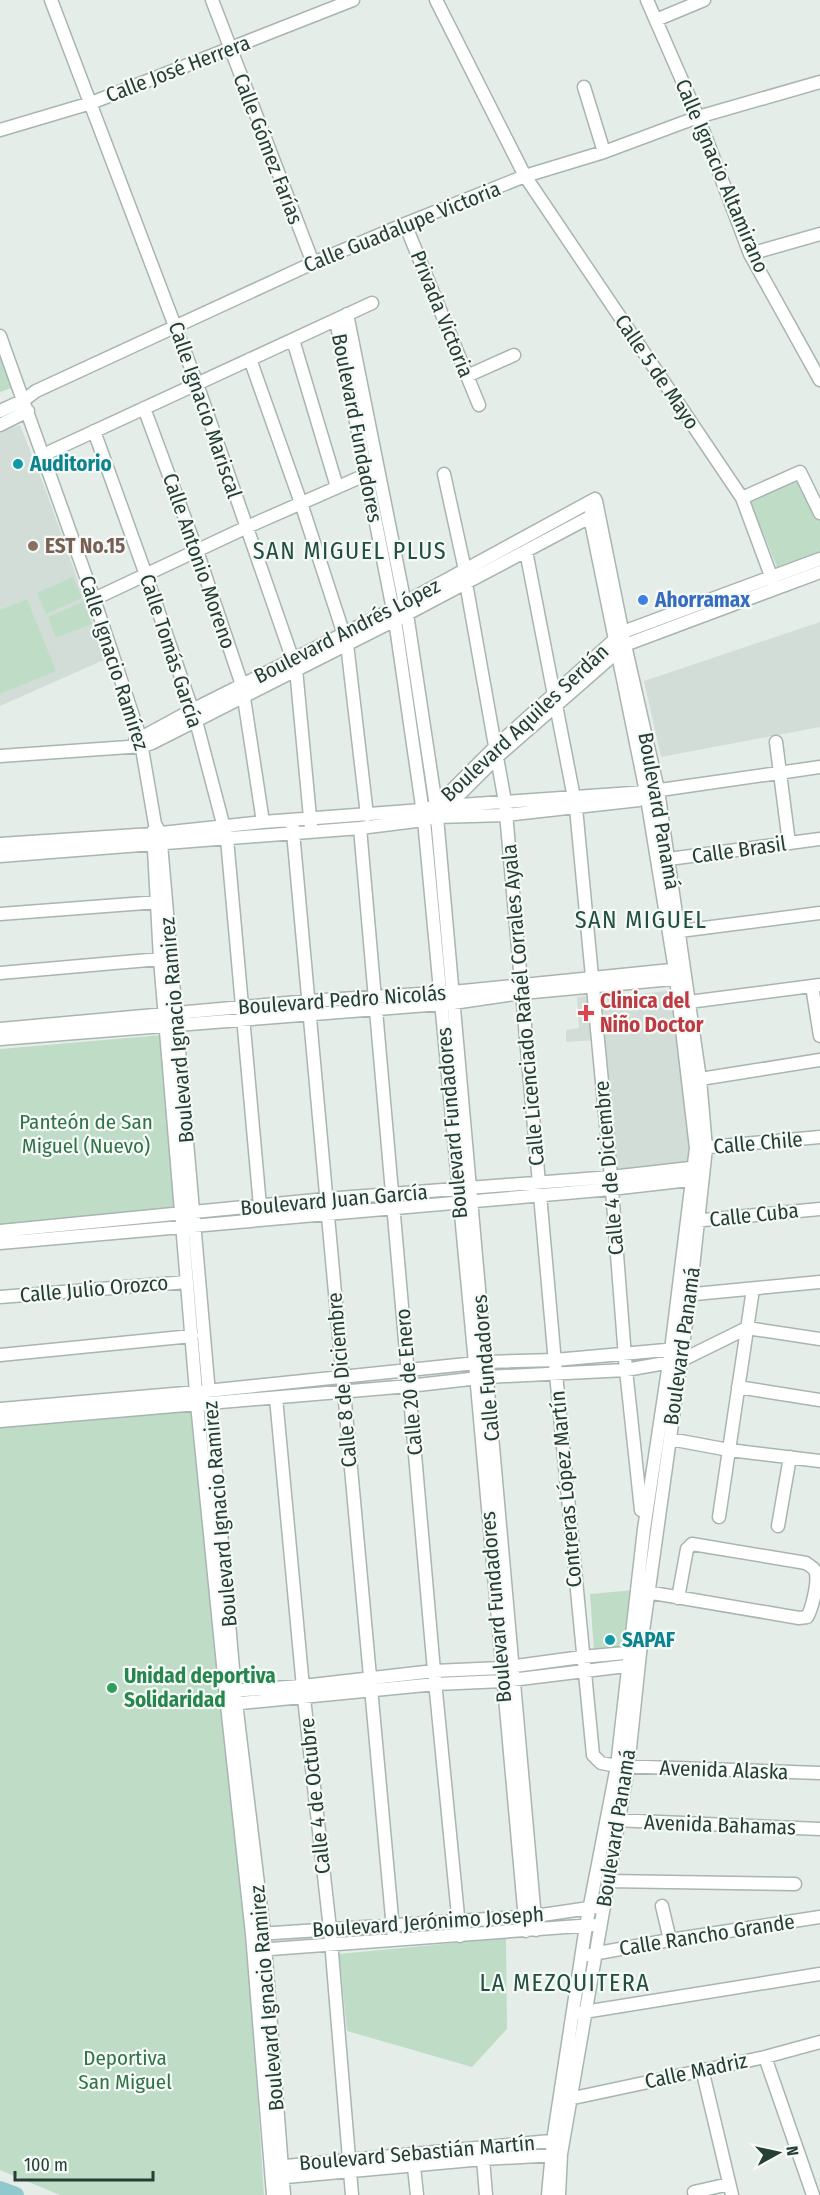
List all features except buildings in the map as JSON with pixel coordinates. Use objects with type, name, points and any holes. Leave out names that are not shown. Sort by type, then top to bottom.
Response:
[{"type":"street","name":"Calle Ignacio Mariscal","points":[[51,0],[176,325],[294,664],[311,825]]},
{"type":"street","name":"Calle Gómez Farías","points":[[212,0],[313,263]]},
{"type":"street","name":"Calle José Herrera","points":[[0,130],[91,103],[353,0]]},
{"type":"street","name":"Calle 5 de Mayo","points":[[436,0],[525,176],[742,498],[773,583]]},
{"type":"street","name":"Calle Ignacio Altamirano","points":[[647,0],[698,117],[750,254],[820,380]]},
{"type":"street","points":[[656,20],[704,0]]},
{"type":"street","name":"Calle Guadalupe Victoria","points":[[0,424],[26,405],[36,391],[176,325],[405,224],[525,176],[604,152],[698,117],[820,82]]},
{"type":"street","points":[[584,87],[604,152]]},
{"type":"street","name":"Privada Victoria","points":[[405,224],[479,405]]},
{"type":"street","points":[[750,254],[820,234]]},
{"type":"street","points":[[43,455],[372,303]]},
{"type":"street","name":"Boulevard Fundadores","points":[[341,317],[400,611],[437,811]]},
{"type":"street","name":"Calle Ignacio Ramírez","points":[[0,336],[94,599],[142,742],[156,836]]},
{"type":"street","points":[[293,340],[337,487]]},
{"type":"street","points":[[467,376],[514,356]]},
{"type":"street","points":[[250,359],[301,503],[345,638],[367,815]]},
{"type":"street","name":"Calle Guadalupe Victoria","points":[[0,411],[26,405]]},
{"type":"street","name":"Calle Antonio Moreno","points":[[144,408],[197,551],[244,690],[263,822]]},
{"type":"street","name":"Calle Tomás García","points":[[94,431],[194,716],[226,833]]},
{"type":"street","points":[[94,599],[247,527],[372,472]]},
{"type":"street","points":[[742,498],[800,472],[819,510]]},
{"type":"street","points":[[444,474],[466,576],[505,802]]},
{"type":"street","points":[[590,517],[595,500]]},
{"type":"street","name":"Boulevard Andrés López","points":[[0,756],[130,746],[142,742],[466,576],[595,500]]},
{"type":"street","name":"Boulevard Panamá","points":[[595,500],[619,642]]},
{"type":"street","name":"Boulevard Andrés López","points":[[466,576],[526,551],[590,517]]},
{"type":"street","name":"Boulevard Panamá","points":[[590,517],[652,795],[695,1079],[701,1148],[676,1355],[644,1529],[643,1591]]},
{"type":"street","name":"Calle 4 de Diciembre","points":[[526,551],[575,802],[593,982],[626,1370],[644,1529]]},
{"type":"street","name":"Boulevard Aquiles Serdán","points":[[437,811],[496,751],[619,642],[773,583],[820,559]]},
{"type":"street","name":"Boulevard Aquiles Serdán","points":[[773,583],[820,572]]},
{"type":"street","name":"Boulevard Fundadores","points":[[400,611],[423,815],[447,997]]},
{"type":"street","points":[[776,742],[789,843]]},
{"type":"street","name":"Boulevard Aquiles Serdán","points":[[311,825],[360,828],[423,815],[450,806],[496,751]]},
{"type":"street","points":[[450,806],[505,802],[575,802],[652,795],[820,767]]},
{"type":"street","name":"Calle Licenciado Rafaél Corrales Ayala","points":[[505,802],[540,1189]]},
{"type":"street","points":[[437,811],[506,815],[575,802]]},
{"type":"street","name":"Calle Fundadores","points":[[437,811],[447,997],[531,1931]]},
{"type":"street","name":"Boulevard Aquiles Serdán","points":[[0,844],[226,833],[311,825],[367,815],[423,815]]},
{"type":"street","name":"Boulevard Aquiles Serdán","points":[[226,833],[263,822],[293,827]]},
{"type":"street","name":"Calle 8 de Diciembre","points":[[293,827],[341,1376],[394,1940]]},
{"type":"street","name":"Calle 20 de Enero","points":[[360,828],[460,1936]]},
{"type":"street","points":[[226,833],[260,1206]]},
{"type":"street","name":"Boulevard Aquiles Serdán","points":[[0,856],[156,836]]},
{"type":"street","name":"Boulevard Ignacio Ramirez","points":[[156,836],[160,959],[171,1020]]},
{"type":"street","name":"Boulevard Ignacio Ramirez","points":[[156,836],[201,1395],[230,1691]]},
{"type":"street","name":"Calle Brasil","points":[[663,860],[820,839]]},
{"type":"street","points":[[0,914],[158,902]]},
{"type":"street","points":[[674,931],[820,913]]},
{"type":"street","points":[[0,973],[160,959]]},
{"type":"street","name":"Boulevard Pedro Nicolás","points":[[0,1039],[244,1013],[447,997],[680,974]]},
{"type":"street","points":[[684,1003],[816,986],[820,1036]]},
{"type":"street","name":"Boulevard Pedro Nicolás","points":[[0,1029],[171,1020]]},
{"type":"street","points":[[695,1079],[820,1060]]},
{"type":"street","name":"Calle Chile","points":[[701,1148],[820,1137]]},
{"type":"street","name":"Boulevard Juan García","points":[[0,1243],[188,1219],[260,1206],[326,1199],[465,1202],[540,1189],[697,1173]]},
{"type":"street","name":"Boulevard Juan García","points":[[0,1231],[188,1219],[327,1214],[464,1188],[540,1189]]},
{"type":"street","name":"Contreras López Martín","points":[[540,1189],[583,1670],[593,1755],[601,1763],[623,1767]]},
{"type":"street","name":"Calle Cuba","points":[[693,1221],[820,1209]]},
{"type":"street","name":"Boulevard Ignacio Ramirez","points":[[188,1219],[187,1282],[192,1336],[201,1395],[211,1403],[231,1704],[258,1934],[276,2172],[273,2195]]},
{"type":"street","name":"Calle Julio Orozco","points":[[0,1297],[187,1282]]},
{"type":"street","points":[[684,1295],[820,1282]]},
{"type":"street","points":[[719,1517],[753,1289]]},
{"type":"street","points":[[0,1421],[341,1376],[481,1363],[625,1354],[696,1353],[747,1328],[820,1339]]},
{"type":"street","points":[[0,1355],[192,1336]]},
{"type":"street","points":[[211,1403],[409,1386],[482,1377],[626,1370],[676,1355]]},
{"type":"street","name":"Boulevard Panamá","points":[[548,2195],[620,1821],[634,1658],[643,1591],[670,1438],[676,1355]]},
{"type":"street","points":[[738,1387],[820,1400]]},
{"type":"street","points":[[0,1409],[201,1395]]},
{"type":"street","name":"Calle 4 de Octubre","points":[[276,1398],[303,1692],[330,1929],[352,2195]]},
{"type":"street","points":[[670,1438],[729,1450],[820,1461]]},
{"type":"street","points":[[778,1526],[790,1457]]},
{"type":"street","points":[[643,1591],[678,1598],[807,1617],[812,1610],[816,1574],[813,1568],[806,1563],[692,1544],[687,1549],[678,1598]]},
{"type":"street","points":[[230,1691],[370,1692],[435,1677],[582,1657],[634,1658]]},
{"type":"street","points":[[231,1704],[369,1678],[435,1677],[508,1680],[583,1670],[634,1658]]},
{"type":"street","name":"Boulevard Panamá","points":[[565,2100],[572,2013],[589,1908],[607,1820],[623,1767]]},
{"type":"street","name":"Avenida Alaska","points":[[623,1767],[820,1773]]},
{"type":"street","name":"Avenida Bahamas","points":[[607,1820],[820,1829]]},
{"type":"street","points":[[607,1881],[795,1884]]},
{"type":"street","name":"Boulevard Jerónimo Joseph","points":[[258,1934],[530,1916],[603,1906]]},
{"type":"street","points":[[662,1906],[670,1940]]},
{"type":"street","name":"Calle Rancho Grande","points":[[581,1955],[820,1917]]},
{"type":"street","name":"Boulevard Jerónimo Joseph","points":[[259,1950],[600,1925]]},
{"type":"street","points":[[572,2013],[820,1974]]},
{"type":"street","name":"Calle Madriz","points":[[565,2100],[765,2057],[820,2042]]},
{"type":"street","points":[[765,2057],[813,2195]]},
{"type":"street","points":[[694,2192],[730,2189],[702,2069]]},
{"type":"street","name":"Boulevard Sebastián Martín","points":[[276,2172],[413,2160],[558,2140]]},
{"type":"street","name":"Boulevard Panamá","points":[[556,2155],[559,2195]]},
{"type":"street","name":"Boulevard Sebastián Martín","points":[[413,2160],[556,2155]]},
{"type":"street","points":[[483,2159],[486,2195]]},
{"type":"street","points":[[413,2160],[417,2195]]},
{"type":"street","name":"Boulevard Ignacio Ramirez","points":[[276,2172],[284,2195]]},
{"type":"shaded area","name":"EST No.15","points":[[20,425],[106,659],[0,706],[0,432]]},
{"type":"shaded area","points":[[820,622],[820,727],[661,757],[644,681]]},
{"type":"shaded area","points":[[675,990],[692,1165],[617,1173],[601,998]]},
{"type":"shaded area","name":"Clinica del Niño Doctor","points":[[593,995],[597,1040],[566,1042],[566,1030],[579,1028],[577,997]]},
{"type":"green space","points":[[0,342],[17,386],[0,392]]},
{"type":"green space","points":[[798,477],[820,520],[820,555],[778,570],[750,501]]},
{"type":"green space","points":[[73,577],[82,598],[46,614],[37,593]]},
{"type":"green space","points":[[27,599],[56,671],[0,694],[0,610]]},
{"type":"green space","points":[[83,602],[92,624],[56,638],[48,617]]},
{"type":"green space","name":"Panteón de San Miguel (Nuevo)","points":[[162,1035],[180,1211],[0,1228],[0,1049]]},
{"type":"green space","name":"Unidad deportiva Solidaridad","points":[[197,1406],[248,1951],[264,2195],[60,2195],[0,2170],[0,1425]]},
{"type":"green space","points":[[634,1590],[627,1648],[594,1652],[590,1594]]},
{"type":"green space","points":[[506,1938],[507,2029],[472,2067],[347,2031],[339,1954]]},
{"type":"waterway","points":[[0,2189],[16,2195]]},
{"type":"place","name":"Auditorio","points":[[18,464]]},
{"type":"place","name":"EST No.15","points":[[33,546]]},
{"type":"place","name":"Ahorramax","points":[[643,600]]},
{"type":"place","name":"Clinica del Niño Doctor","points":[[586,1013]]},
{"type":"place","name":"SAPAF","points":[[610,1640]]},
{"type":"place","name":"Unidad deportiva Solidaridad","points":[[112,1688]]},
{"type":"district","name":"SAN MIGUEL PLUS","points":[[350,551]]},
{"type":"district","name":"SAN MIGUEL","points":[[641,920]]},
{"type":"district","name":"LA MEZQUITERA","points":[[565,1983]]},
{"type":"park label","name":"Deportiva San Miguel","points":[[125,2070]]}]
